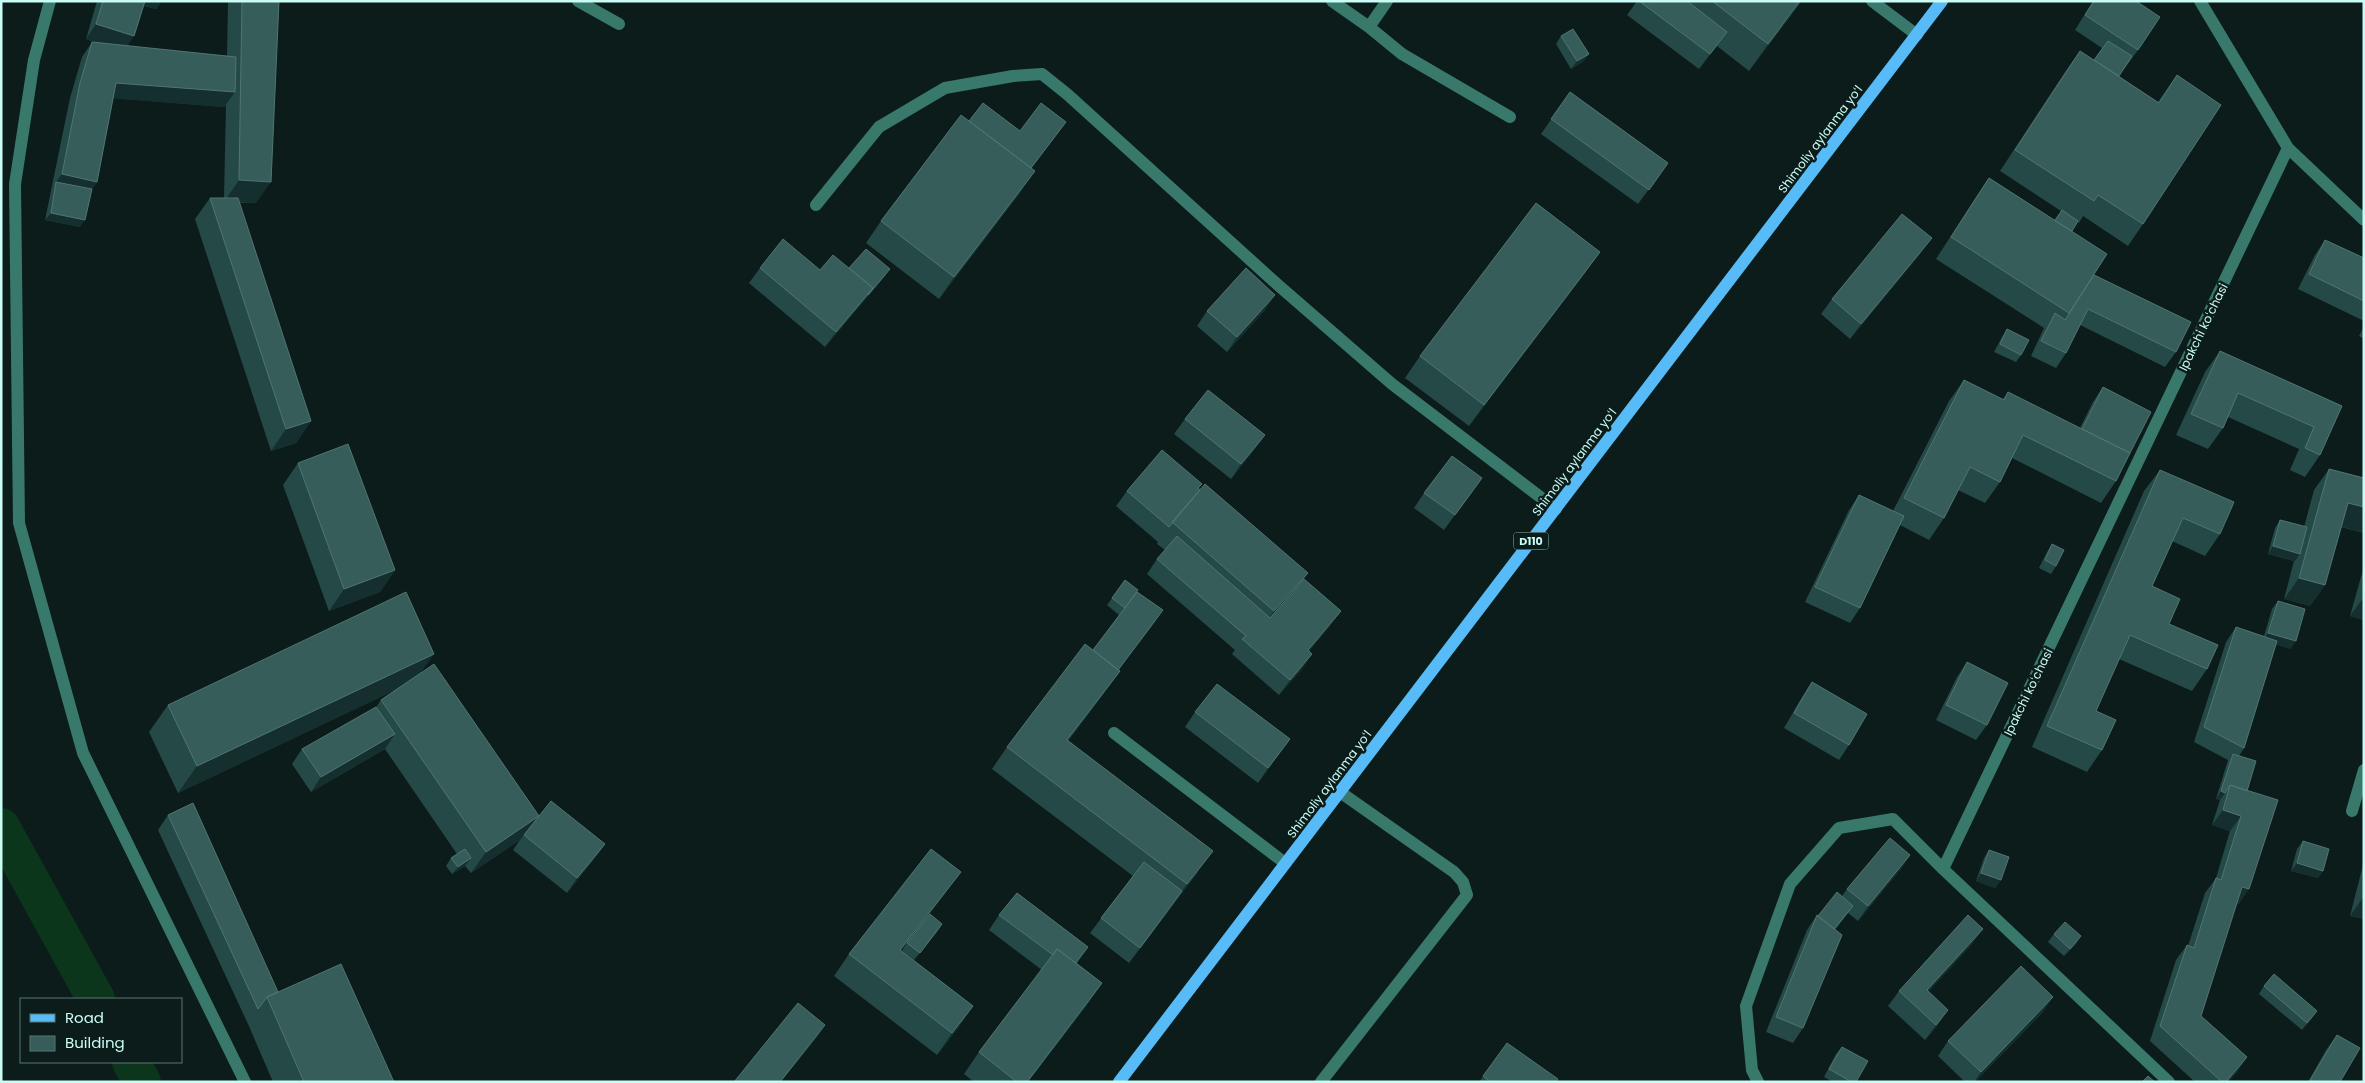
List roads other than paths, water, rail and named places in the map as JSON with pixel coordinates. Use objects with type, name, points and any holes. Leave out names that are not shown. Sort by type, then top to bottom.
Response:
[{"type":"main road","name":"Shimoliy aylanma yoʻl","points":[[1119,1082],[1942,1]]},
{"type":"street","points":[[50,1],[34,60],[15,184],[19,523],[83,753],[245,1082]]},
{"type":"street","points":[[578,1],[619,24]]},
{"type":"street","points":[[1332,1],[1369,27],[1402,54],[1510,117]]},
{"type":"street","points":[[1369,27],[1387,1]]},
{"type":"street","points":[[1872,1],[1916,35]]},
{"type":"street","points":[[2200,1],[2288,148],[2364,220]]},
{"type":"street","points":[[816,205],[879,126],[945,88],[1013,76],[1042,74],[1074,100],[1278,285],[1392,384],[1556,509]]},
{"type":"street","name":"Ipakchi koʻchasi","points":[[1943,869],[2288,148]]},
{"type":"street","points":[[1114,733],[1285,863]]},
{"type":"street","points":[[2352,811],[2364,770]]},
{"type":"street","points":[[1320,1082],[1467,895],[1464,882],[1454,872],[1340,792]]},
{"type":"street","points":[[1758,1082],[1752,1070],[1746,1006],[1790,884],[1839,828],[1893,819],[1943,869],[2169,1082]]},
{"type":"waterway","points":[[1,827],[95,998]]},
{"type":"waterway","points":[[132,1063],[142,1082]]}]
